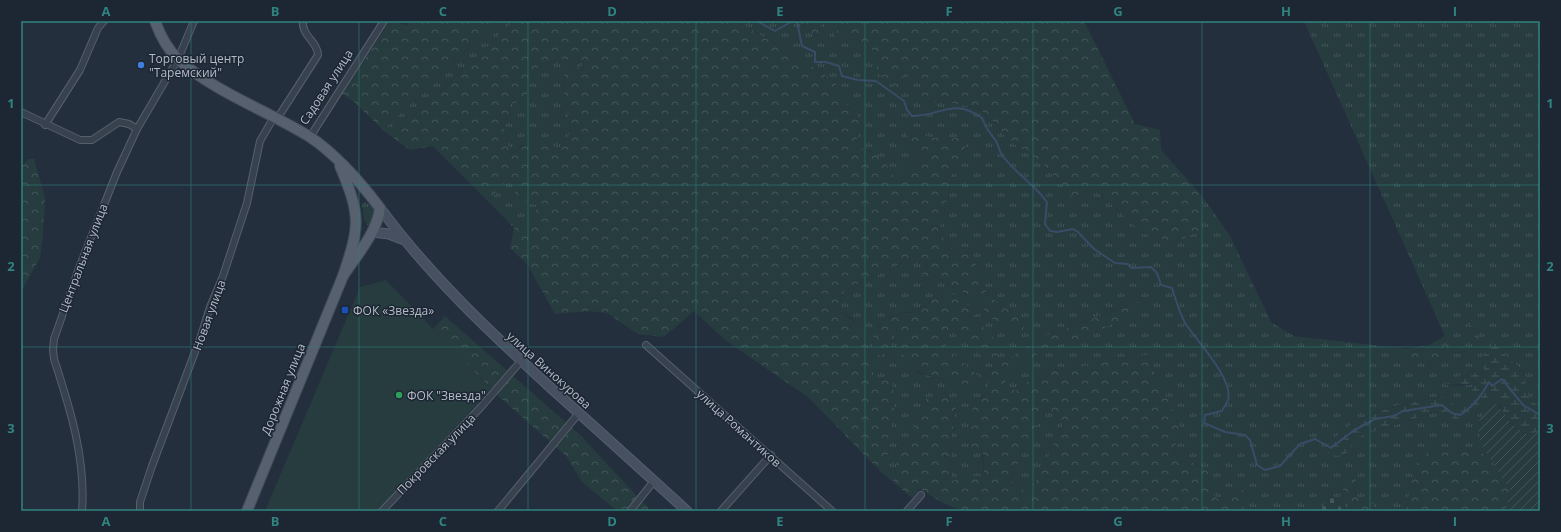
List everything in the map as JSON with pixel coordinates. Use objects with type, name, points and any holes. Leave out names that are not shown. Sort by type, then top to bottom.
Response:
[{"type":"main road","points":[[155,21],[168,47],[178,59],[214,84],[310,137]]},
{"type":"main road","name":"Садовая улица","points":[[310,137],[327,150],[373,199],[402,239]]},
{"type":"main road","name":"Садовая улица","points":[[337,161],[352,196],[356,215]]},
{"type":"main road","points":[[343,276],[355,236],[356,215],[361,200],[366,198],[373,199]]},
{"type":"main road","points":[[343,276],[372,232],[379,218],[380,208]]},
{"type":"main road","points":[[356,215],[366,229],[372,232],[389,234],[402,239]]},
{"type":"main road","name":"улица Винокурова","points":[[402,239],[455,297],[521,361],[687,511]]},
{"type":"main road","name":"Дорожная улица","points":[[247,511],[343,276]]},
{"type":"street","points":[[45,125],[80,70],[98,28],[104,21]]},
{"type":"street","name":"Центральная улица","points":[[82,511],[82,472],[76,434],[54,359],[54,339],[64,306],[103,204],[138,129],[178,59],[194,21]]},
{"type":"street","name":"Садовая улица","points":[[276,118],[318,55],[318,50],[304,29],[303,21]]},
{"type":"street","name":"Садовая улица","points":[[310,137],[384,21]]},
{"type":"street","points":[[21,112],[45,125],[80,140],[92,140],[119,122],[129,124],[138,129]]},
{"type":"street","name":"Новая улица","points":[[140,511],[140,502],[152,466],[201,336],[210,307],[223,276],[245,210],[260,141],[276,118]]},
{"type":"street","name":"улица Романтиков","points":[[646,345],[832,511]]},
{"type":"street","name":"Покровская улица","points":[[382,511],[481,407],[521,361]]},
{"type":"street","points":[[498,511],[579,413]]},
{"type":"street","points":[[721,511],[771,455]]},
{"type":"street","points":[[630,511],[654,481]]},
{"type":"street","points":[[907,511],[921,495]]},
{"type":"green space","points":[[390,21],[407,25],[410,21],[497,21],[383,130],[353,101],[342,94]]},
{"type":"green space","points":[[497,21],[514,21],[392,137],[383,130]]},
{"type":"green space","points":[[514,21],[737,21],[822,72],[836,84],[845,103],[857,114],[862,126],[854,146],[875,154],[880,158],[896,180],[920,158],[906,133],[943,139],[971,137],[956,164],[938,234],[951,243],[954,254],[971,252],[987,294],[1020,319],[1025,331],[1015,329],[990,318],[977,300],[935,277],[919,281],[929,262],[915,256],[844,291],[838,308],[868,335],[874,378],[892,381],[895,399],[888,454],[878,469],[808,397],[725,340],[694,311],[664,337],[638,334],[607,313],[589,311],[555,314],[527,264],[510,248],[514,228],[531,220],[538,206],[516,197],[512,177],[499,187],[489,202],[433,146],[410,150],[392,137]],"holes":[[[559,59],[584,61],[583,66],[565,72],[562,82],[571,131],[561,149],[540,142],[535,142],[510,154],[504,127],[511,104],[527,100],[527,81],[536,69]]]},
{"type":"green space","points":[[737,21],[799,21],[810,33],[817,36],[823,21],[841,21],[834,38],[858,40],[877,53],[902,92],[903,73],[925,81],[919,101],[951,103],[977,108],[993,121],[1007,139],[1040,161],[1074,199],[1092,187],[1143,233],[1174,243],[1200,230],[1203,197],[1230,236],[1271,322],[1294,336],[1408,349],[1429,345],[1445,336],[1304,21],[1540,21],[1540,407],[1529,397],[1525,379],[1519,367],[1508,358],[1497,340],[1485,371],[1454,377],[1446,385],[1458,386],[1476,384],[1468,398],[1458,407],[1442,397],[1415,401],[1371,414],[1346,428],[1335,439],[1327,453],[1357,437],[1436,412],[1445,417],[1477,410],[1493,391],[1499,394],[1500,408],[1491,402],[1480,443],[1490,456],[1457,447],[1414,466],[1406,511],[1375,511],[1368,502],[1361,503],[1353,488],[1356,477],[1353,468],[1350,511],[1343,511],[1333,496],[1319,511],[1243,511],[1247,493],[1242,490],[1235,495],[1217,499],[1210,490],[1208,472],[1193,463],[1179,462],[1174,451],[1180,428],[1154,371],[1149,355],[1105,360],[1065,371],[1050,368],[1033,377],[1016,391],[1006,387],[1005,376],[1018,366],[1049,347],[1082,338],[1142,300],[1040,338],[985,374],[990,391],[977,400],[984,476],[966,476],[953,482],[951,472],[951,452],[952,433],[957,403],[919,413],[908,439],[895,450],[897,464],[893,482],[878,469],[888,454],[891,427],[854,321],[838,308],[844,291],[915,256],[929,262],[920,281],[935,277],[977,300],[990,318],[1003,307],[987,294],[971,252],[954,254],[951,243],[938,234],[956,164],[971,137],[943,139],[906,133],[920,158],[896,181],[871,151],[854,147],[857,114],[845,103],[836,84],[822,72]],"holes":[[[936,295],[978,313],[965,320],[975,351],[965,340],[950,330],[942,338],[948,349],[967,366],[957,389],[947,381],[916,372],[901,329],[897,329],[890,347],[880,357],[877,327],[891,317],[907,312],[917,312],[927,305]],[[1470,317],[1480,343],[1465,352],[1452,353],[1437,363],[1415,362],[1399,356],[1417,350],[1443,345],[1453,345],[1463,348],[1474,346],[1475,340]]]},
{"type":"green space","points":[[799,21],[823,21],[817,36],[810,33]]},
{"type":"green space","points":[[841,21],[1084,21],[1135,124],[1160,130],[1161,150],[1203,197],[1201,230],[1174,243],[1143,233],[1092,187],[1074,199],[1040,161],[1007,139],[993,121],[978,108],[951,103],[918,101],[924,81],[903,73],[902,93],[877,73],[877,53],[858,40],[834,38]]},
{"type":"green space","points":[[559,59],[584,61],[583,66],[565,72],[562,82],[571,131],[561,149],[523,145],[510,154],[504,127],[511,104],[527,100],[527,81],[536,69]]},
{"type":"green space","points":[[28,159],[34,159],[45,198],[40,258],[23,288],[21,298],[21,214],[23,183],[21,168]]},
{"type":"green space","points":[[512,177],[538,205],[531,220],[514,228],[489,202],[499,187]]},
{"type":"green space","points":[[364,202],[371,205],[373,208],[374,218],[372,225],[367,225],[364,219],[362,204]]},
{"type":"green space","name":"ФОК \"Звезда\"","points":[[386,280],[491,389],[378,511],[265,511],[360,287]]},
{"type":"green space","points":[[955,294],[978,313],[965,320],[987,329],[1001,350],[997,356],[987,360],[950,331],[942,338],[948,349],[979,377],[974,386],[957,389],[947,381],[916,371],[898,348],[901,329],[897,329],[890,347],[880,357],[875,349],[873,341],[877,328],[882,323],[897,315],[921,310],[936,295]]},
{"type":"green space","points":[[1143,300],[1128,317],[1082,338],[1049,347],[1018,366],[1005,376],[1006,387],[1016,391],[1033,377],[1050,368],[1065,371],[1105,360],[1149,355],[1154,371],[1180,429],[1174,451],[1179,462],[1193,463],[1208,472],[1210,490],[1217,499],[1235,495],[1242,490],[1247,493],[1243,511],[963,511],[943,503],[920,489],[912,498],[893,482],[897,464],[895,450],[908,439],[927,398],[941,396],[957,403],[952,432],[951,471],[953,481],[966,476],[984,476],[983,454],[971,449],[971,413],[977,400],[990,391],[985,374],[1040,338]],"holes":[[[1044,411],[1057,413],[1064,423],[1030,494],[1010,480]]]},
{"type":"green space","points":[[445,316],[580,435],[651,511],[617,511],[582,482],[566,456],[497,395],[433,329]]},
{"type":"green space","points":[[1469,316],[1476,325],[1480,343],[1475,350],[1452,353],[1437,363],[1415,362],[1398,356],[1444,345],[1454,345],[1464,348],[1474,346],[1475,340]]},
{"type":"green space","points":[[1497,339],[1505,354],[1520,369],[1525,379],[1529,397],[1540,407],[1540,432],[1525,434],[1514,426],[1503,413],[1499,394],[1493,391],[1477,410],[1463,420],[1445,417],[1435,412],[1357,437],[1349,452],[1338,456],[1327,453],[1335,439],[1346,429],[1357,421],[1371,415],[1401,405],[1442,397],[1458,407],[1468,398],[1475,384],[1446,385],[1454,377],[1485,371],[1480,359]]},
{"type":"green space","points":[[1491,402],[1500,408],[1511,424],[1525,434],[1540,432],[1540,511],[1506,511],[1510,490],[1480,443],[1478,423]]},
{"type":"green space","points":[[1044,411],[1057,413],[1064,423],[1030,494],[1010,480]]},
{"type":"green space","points":[[1457,447],[1490,456],[1510,490],[1506,511],[1406,511],[1414,466],[1431,449]]},
{"type":"green space","points":[[1353,468],[1359,472],[1353,488],[1361,503],[1368,502],[1373,504],[1375,511],[1350,511],[1343,485]]},
{"type":"green space","points":[[1333,496],[1343,511],[1319,511],[1319,510]]},
{"type":"waterway","points":[[757,21],[775,31],[791,22],[797,22],[802,46],[815,52],[815,62],[826,62],[839,66],[842,76],[858,80],[876,81],[904,101],[907,110],[912,116],[955,108],[972,112],[982,118],[986,128],[996,141],[1002,155],[1047,202],[1045,224],[1050,231],[1057,232],[1073,229],[1078,232],[1094,249],[1115,263],[1128,264],[1131,268],[1151,267],[1157,273],[1161,285],[1172,288],[1185,323],[1213,360],[1225,382],[1228,391],[1227,402],[1222,411],[1205,415],[1204,423],[1225,432],[1245,435],[1250,440],[1257,465],[1265,470],[1280,466],[1300,444],[1315,439],[1331,448],[1353,431],[1375,419],[1394,416],[1403,411],[1442,405],[1452,413],[1460,415],[1477,400],[1489,382],[1492,386],[1502,379],[1523,405],[1540,415]]},
{"type":"place","name":"Торговый центр \"Таремский\"","points":[[141,65]]},
{"type":"place","name":"ФОК «Звезда»","points":[[345,310]]},
{"type":"place","name":"ФОК \"Звезда\"","points":[[399,395]]}]
